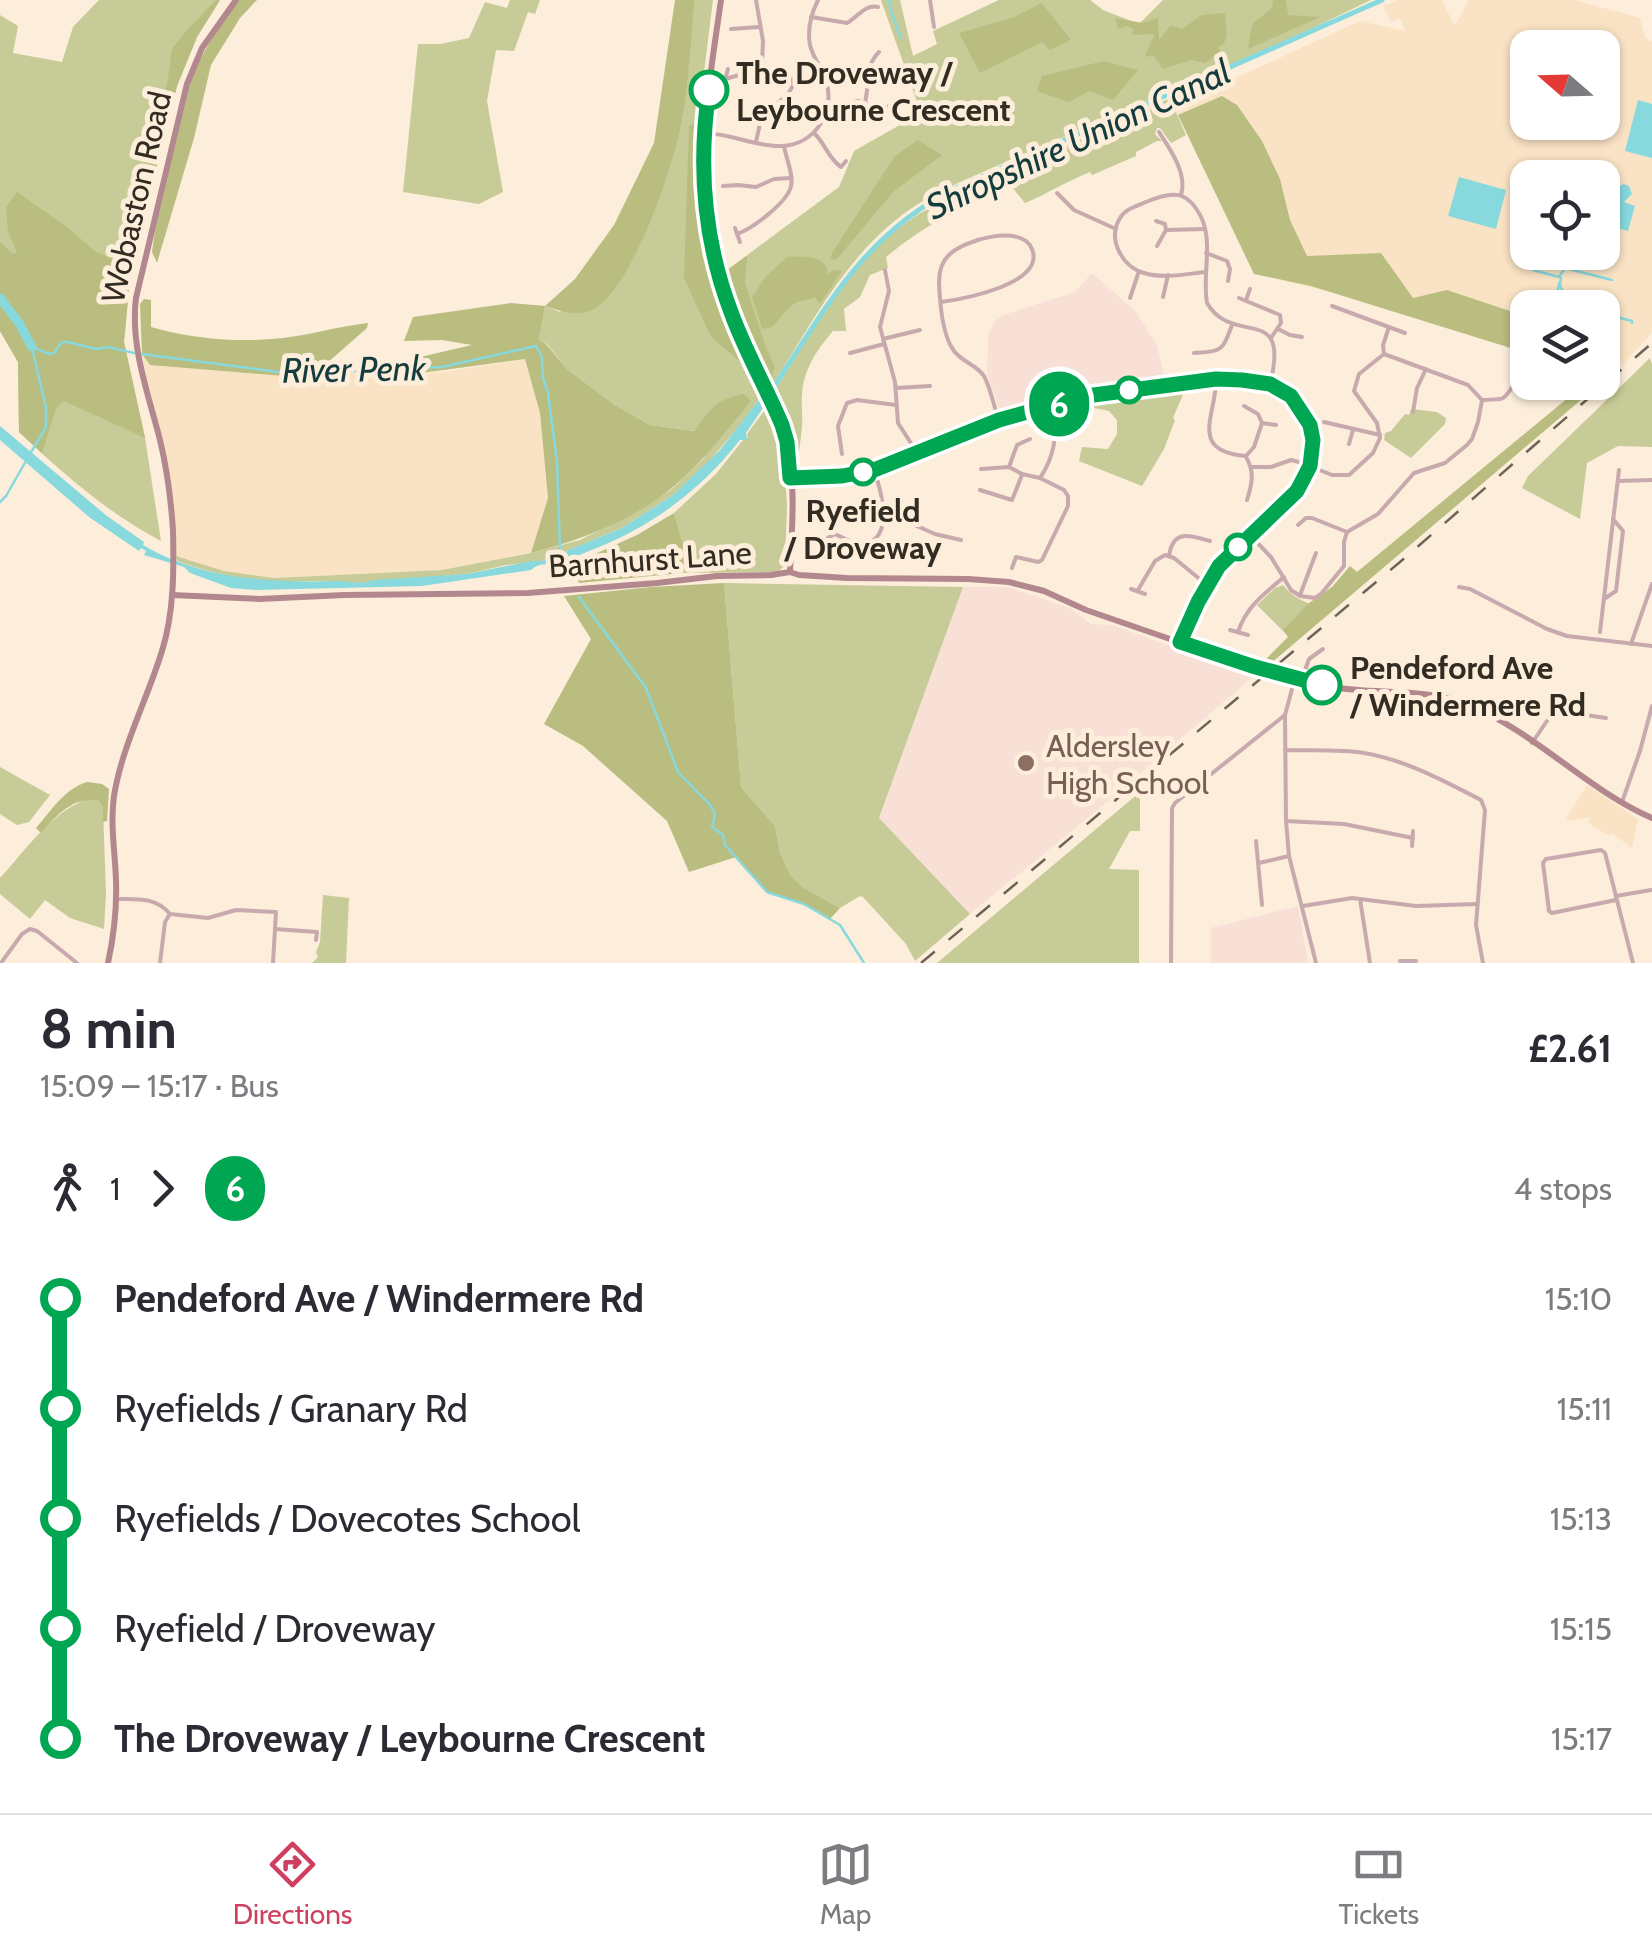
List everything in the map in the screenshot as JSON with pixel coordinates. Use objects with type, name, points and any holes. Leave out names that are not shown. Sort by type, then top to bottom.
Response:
[{"type":"street","name":"Wobaston Road","points":[[108,963],[116,899],[112,825],[115,792],[162,652],[173,570],[170,490],[135,341],[133,316],[187,84],[212,30],[236,0]]},
{"type":"street","points":[[721,0],[704,132],[705,205],[710,239],[730,309],[787,442],[790,572]]},
{"type":"street","points":[[756,0],[763,41],[762,64]]},
{"type":"street","points":[[704,132],[784,146],[814,133],[830,103],[826,78],[810,42],[809,27],[818,0]]},
{"type":"street","points":[[930,0],[934,27]]},
{"type":"street","points":[[812,17],[847,22],[865,9],[878,7]]},
{"type":"street","points":[[732,29],[759,27]]},
{"type":"street","points":[[865,102],[870,60],[879,52]]},
{"type":"street","points":[[862,58],[870,60]]},
{"type":"street","points":[[762,64],[777,77]]},
{"type":"street","points":[[728,69],[725,81],[762,64]]},
{"type":"street","points":[[756,142],[760,117],[783,101],[793,87],[791,79]]},
{"type":"street","points":[[830,103],[865,102],[887,107],[900,99],[912,98]]},
{"type":"street","points":[[1158,132],[1183,179],[1181,196]]},
{"type":"street","points":[[814,133],[832,161],[841,167],[846,161]]},
{"type":"street","points":[[740,242],[736,231],[754,227],[784,200],[792,186],[784,146]]},
{"type":"street","points":[[724,186],[756,187],[774,179],[792,178]]},
{"type":"street","points":[[1057,193],[1074,210],[1116,229]]},
{"type":"street","points":[[1205,272],[1139,272],[1121,256],[1116,240],[1120,218],[1131,208],[1166,194],[1181,196],[1194,208],[1205,229],[1209,308],[1216,316],[1271,338],[1276,356],[1270,384]]},
{"type":"street","points":[[1156,220],[1165,224],[1166,230],[1156,246]]},
{"type":"street","points":[[1166,230],[1205,229]]},
{"type":"street","points":[[941,302],[1021,278],[1033,261],[1029,244],[1009,235],[961,246],[947,256],[941,268],[941,302],[952,349],[984,376],[999,420]]},
{"type":"street","points":[[1206,253],[1227,261],[1227,278]]},
{"type":"street","points":[[885,270],[888,291],[881,319],[884,342],[896,388],[899,426],[916,453]]},
{"type":"street","points":[[1130,298],[1139,272]]},
{"type":"street","points":[[1163,298],[1168,275]]},
{"type":"street","points":[[1250,289],[1243,299],[1280,315],[1281,322],[1271,338]]},
{"type":"street","points":[[1332,306],[1405,333]]},
{"type":"street","points":[[1194,353],[1223,348],[1233,323]]},
{"type":"street","points":[[1384,354],[1389,326]]},
{"type":"street","points":[[1278,329],[1302,338]]},
{"type":"street","points":[[850,354],[920,330]]},
{"type":"street","points":[[1384,354],[1468,385],[1482,400],[1502,400],[1510,393]]},
{"type":"street","points":[[1310,466],[1332,475],[1349,475],[1373,453],[1380,435],[1377,423],[1354,391],[1359,374],[1384,354]]},
{"type":"street","points":[[1413,412],[1426,368]]},
{"type":"street","points":[[790,478],[874,470],[999,420],[1086,396],[1216,379],[1270,384],[1291,396],[1310,425],[1310,466],[1297,491],[1219,566],[1180,642]]},
{"type":"street","points":[[1216,379],[1208,433],[1222,449],[1246,456],[1252,466],[1252,484],[1246,500]]},
{"type":"street","points":[[930,386],[934,380]]},
{"type":"street","points":[[896,388],[930,386]]},
{"type":"street","points":[[930,386],[935,392]]},
{"type":"street","points":[[1250,535],[1272,557],[1291,590],[1314,598],[1322,594],[1341,572],[1348,532],[1378,514],[1414,473],[1445,463],[1467,445],[1478,422],[1482,400]]},
{"type":"street","points":[[842,454],[838,426],[845,405],[850,401],[896,406]]},
{"type":"street","points":[[1040,478],[1056,440],[1053,406]]},
{"type":"street","points":[[1245,406],[1258,414],[1262,423],[1258,448],[1246,456]]},
{"type":"street","points":[[1324,422],[1380,435]]},
{"type":"street","points":[[1262,423],[1276,425]]},
{"type":"street","points":[[1349,444],[1353,430]]},
{"type":"street","points":[[1009,467],[1017,445],[1030,439]]},
{"type":"street","points":[[841,444],[848,443]]},
{"type":"street","points":[[1252,466],[1271,467],[1282,460],[1298,462]]},
{"type":"street","points":[[981,468],[1009,467],[1040,478],[1068,496],[1068,506],[1042,560],[1016,557],[1012,568]]},
{"type":"street","points":[[835,534],[858,543],[869,542],[878,534],[884,517],[874,470]]},
{"type":"street","points":[[1600,632],[1619,470]]},
{"type":"street","points":[[980,490],[1012,500],[1022,474]]},
{"type":"street","points":[[1618,481],[1652,480]]},
{"type":"street","points":[[884,517],[902,519],[960,540]]},
{"type":"street","points":[[1298,525],[1312,518],[1348,532]]},
{"type":"street","points":[[1604,599],[1616,592],[1623,531],[1614,519]]},
{"type":"street","points":[[835,527],[835,534]]},
{"type":"street","points":[[953,538],[956,530]]},
{"type":"street","points":[[826,539],[835,534]]},
{"type":"street","points":[[1169,556],[1171,545],[1180,537],[1210,541]]},
{"type":"street","points":[[1300,596],[1316,554]]},
{"type":"street","points":[[1138,590],[1154,560],[1161,556],[1169,556],[1207,585]]},
{"type":"street","name":"Barnhurst Lane","points":[[172,595],[258,599],[528,593],[790,572],[847,578],[1009,582],[1298,679],[1332,687],[1442,697],[1488,714],[1652,818]]},
{"type":"street","points":[[1238,632],[1250,606],[1284,577]]},
{"type":"street","points":[[1631,644],[1652,584]]},
{"type":"street","points":[[1458,587],[1470,589],[1566,636],[1652,646]]},
{"type":"street","points":[[1131,588],[1145,594]]},
{"type":"street","points":[[1230,630],[1248,635]]},
{"type":"street","points":[[1316,963],[1289,856],[1285,714],[1309,659],[1323,648]]},
{"type":"street","points":[[1622,802],[1652,706]]},
{"type":"street","points":[[1532,742],[1558,711],[1606,718]]},
{"type":"street","points":[[1171,963],[1172,808],[1285,714]]},
{"type":"street","points":[[1285,750],[1380,757],[1426,772],[1481,800],[1485,810],[1476,925],[1482,963]]},
{"type":"street","points":[[1286,821],[1344,824],[1412,838]]},
{"type":"street","points":[[1412,846],[1414,830]]},
{"type":"street","points":[[1256,841],[1262,906]]},
{"type":"street","points":[[1633,963],[1616,898],[1607,857],[1601,850],[1546,859],[1542,866],[1552,913],[1616,898],[1651,890]]},
{"type":"street","points":[[1259,863],[1289,856]]},
{"type":"street","points":[[1303,906],[1360,898],[1416,906],[1477,904]]},
{"type":"street","points":[[1360,898],[1370,963]]},
{"type":"street","points":[[116,899],[150,900],[170,914],[210,918],[236,910],[276,912]]},
{"type":"street","points":[[273,963],[276,905]]},
{"type":"street","points":[[160,963],[165,922],[170,914]]},
{"type":"street","points":[[316,940],[318,924]]},
{"type":"street","points":[[1,963],[30,929],[76,963]]},
{"type":"street","points":[[275,930],[317,932]]},
{"type":"street","points":[[63,963],[67,956]]},
{"type":"street","points":[[1404,961],[1416,961]]},
{"type":"shaded area","points":[[1397,0],[1442,0],[1454,25],[1468,0],[1574,0],[1640,18],[1645,38],[1652,41],[1652,333],[1624,363],[1620,363],[1620,290],[1510,290],[1510,348],[1330,292],[1255,274],[1174,106],[1360,21],[1405,31],[1400,18],[1391,22],[1383,6]]},
{"type":"shaded area","points":[[1092,273],[1136,312],[1157,345],[1165,380],[1101,390],[1002,416],[987,374],[988,336],[994,322],[1003,315],[1075,292]]},
{"type":"shaded area","points":[[142,354],[294,374],[405,369],[408,375],[525,359],[540,413],[548,498],[531,553],[442,570],[274,578],[224,571],[176,556],[174,503]]},
{"type":"shaded area","name":"Aldersley High School","points":[[963,587],[1008,587],[1070,608],[1091,624],[1112,625],[1254,676],[970,914],[879,819]]},
{"type":"shaded area","points":[[1587,785],[1638,819],[1632,848],[1612,833],[1609,836],[1588,823],[1591,817],[1566,819]]},
{"type":"shaded area","points":[[1298,906],[1308,963],[1211,963],[1211,928]]},
{"type":"green space","points":[[99,0],[220,0],[197,37],[177,86],[131,268],[124,342],[145,438],[161,541],[87,492],[19,432],[18,362],[0,331],[0,15],[18,26],[13,53],[62,62],[73,27]]},
{"type":"green space","points":[[220,0],[197,37],[177,86],[131,268],[124,342],[145,438],[64,401],[56,408],[42,453],[19,432],[18,362],[0,331],[0,242],[13,254],[17,252],[8,232],[6,207],[17,192],[96,252],[119,262],[167,85],[172,49]]},
{"type":"green space","points":[[239,0],[257,0],[240,18],[211,65],[157,263],[152,252],[155,231],[190,84],[211,40]]},
{"type":"green space","points":[[510,0],[540,0],[535,14],[528,12],[514,51],[496,50],[487,101],[503,192],[479,204],[403,192],[418,44],[469,38],[485,2],[507,8]]},
{"type":"green space","points":[[675,0],[695,0],[680,129],[658,201],[634,257],[605,300],[590,311],[573,313],[545,306],[575,279],[614,225],[654,143]]},
{"type":"green space","points":[[695,0],[713,0],[698,120],[689,126],[711,337],[750,371],[763,394],[705,466],[673,495],[622,528],[542,561],[467,574],[356,583],[251,580],[177,561],[176,556],[224,571],[274,578],[442,570],[531,553],[580,540],[630,515],[671,490],[705,457],[696,431],[650,425],[615,405],[567,369],[539,340],[545,306],[560,312],[680,129]]},
{"type":"green space","points":[[881,0],[900,0],[913,56],[937,44],[933,31],[999,0],[1090,0],[1103,10],[1139,24],[1163,0],[1371,0],[918,204],[894,221],[853,263],[772,386],[723,273],[839,187],[854,151],[921,113]]},
{"type":"green space","points":[[1273,0],[1286,0],[1288,15],[1320,17],[1248,49],[1252,24],[1272,8]]},
{"type":"green space","points":[[1042,3],[1071,40],[1050,50],[1042,42],[980,73],[959,33],[1012,18]]},
{"type":"green space","points":[[1225,13],[1227,36],[1218,47],[1221,52],[1205,63],[1191,60],[1163,69],[1153,55],[1145,55],[1155,34],[1132,35],[1133,29],[1127,26],[1118,29],[1115,18],[1143,23],[1158,18],[1159,40],[1171,25],[1182,29],[1202,15]]},
{"type":"green space","points":[[1104,61],[1138,70],[1113,100],[1090,91],[1068,102],[1037,91],[1042,76]]},
{"type":"green space","points":[[1222,96],[1237,105],[1262,141],[1280,179],[1290,220],[1307,256],[1381,253],[1413,298],[1447,290],[1510,311],[1510,348],[1311,286],[1254,274],[1178,115]]},
{"type":"green space","points":[[1170,98],[1186,135],[1171,143],[1157,128],[1155,134],[1162,141],[1136,152],[1136,156],[1092,175],[1090,172],[1025,203],[1011,186],[946,216],[886,257],[888,268],[870,275],[860,297],[844,309],[846,331],[833,331],[808,368],[802,394],[798,473],[795,471],[790,433],[773,393],[834,298],[870,254],[913,218],[1008,167],[1017,168]]},
{"type":"green space","points":[[698,120],[703,222],[715,277],[750,371],[711,337],[684,278],[689,126]]},
{"type":"green space","points":[[918,140],[942,155],[893,192],[836,260],[830,259],[894,157]]},
{"type":"green space","points":[[747,256],[745,283],[775,367],[770,380],[746,333],[723,273]]},
{"type":"green space","points":[[787,257],[818,260],[828,274],[842,271],[820,304],[815,297],[796,303],[772,327],[762,329],[752,296]]},
{"type":"green space","points":[[144,299],[151,300],[151,327],[216,339],[283,338],[368,323],[326,364],[319,379],[150,365],[142,354],[140,304]]},
{"type":"green space","points":[[511,303],[545,306],[539,340],[567,369],[650,425],[695,431],[721,402],[744,394],[751,401],[693,468],[656,500],[605,528],[531,553],[548,498],[540,413],[525,359],[407,375],[403,361],[472,345],[442,340],[404,341],[413,317]]},
{"type":"green space","points":[[1650,358],[1652,447],[1618,446],[1587,463],[1580,519],[1522,488],[1528,476],[1607,400],[1620,400],[1620,387]]},
{"type":"green space","points":[[1187,385],[1164,449],[1142,486],[1079,461],[1082,447],[1108,449],[1117,434],[1117,420],[1109,411],[1084,406],[1083,401]]},
{"type":"green space","points":[[1565,400],[1581,400],[1270,664],[1262,663],[1288,637],[1283,630],[1309,603],[1332,587],[1350,566],[1357,572]]},
{"type":"green space","points":[[770,403],[782,438],[787,505],[785,565],[778,572],[682,573],[689,564],[674,513],[716,474],[748,437]]},
{"type":"green space","points":[[1411,409],[1437,412],[1446,418],[1445,424],[1411,458],[1384,440],[1385,433],[1405,414],[1409,415]]},
{"type":"green space","points":[[674,513],[689,564],[682,573],[579,583],[573,564]]},
{"type":"green space","points":[[724,583],[963,587],[879,818],[970,914],[915,961],[906,944],[863,897],[840,908],[791,876],[780,853],[775,826],[741,787]]},
{"type":"green space","points":[[724,583],[741,787],[775,826],[780,853],[791,876],[840,908],[830,919],[804,904],[767,892],[736,857],[689,872],[667,821],[583,746],[544,724],[591,639],[564,596]]},
{"type":"green space","points":[[1283,585],[1298,599],[1318,606],[1289,637],[1257,605]]},
{"type":"green space","points":[[0,767],[50,795],[29,822],[17,825],[0,814]]},
{"type":"green space","points":[[87,782],[109,789],[107,821],[103,822],[103,807],[98,800],[89,800],[66,809],[41,833],[36,828],[65,795]]},
{"type":"green space","points":[[1140,792],[1140,831],[1130,831],[1109,869],[1139,870],[1139,963],[937,963]]},
{"type":"green space","points":[[87,799],[98,799],[103,807],[104,929],[70,918],[45,900],[30,919],[0,894],[0,878],[61,813]]},
{"type":"green space","points":[[323,895],[349,898],[346,963],[312,963],[318,957]]},
{"type":"water","points":[[1638,100],[1652,104],[1652,158],[1625,151]]},
{"type":"water","points":[[1459,177],[1506,190],[1496,229],[1448,216]]},
{"type":"water","points":[[1620,186],[1629,186],[1632,194],[1624,202],[1635,206],[1628,231],[1620,229]]},
{"type":"water","points":[[758,401],[765,401],[765,405],[746,433],[747,440],[740,440],[691,491],[633,531],[560,563],[422,586],[231,588],[144,555],[146,551],[139,551],[89,517],[0,440],[0,426],[143,545],[165,556],[236,576],[360,583],[467,574],[542,561],[622,528],[673,495],[720,450]]},
{"type":"waterway","points":[[889,0],[901,38]]},
{"type":"waterway","name":"Shropshire Union Canal","points":[[762,405],[845,282],[893,230],[923,207],[958,187],[1382,0]]},
{"type":"waterway","points":[[1533,270],[1559,277],[1564,270]]},
{"type":"waterway","points":[[1573,270],[1612,280]]},
{"type":"waterway","points":[[1561,278],[1562,290]]},
{"type":"waterway","points":[[1558,290],[1559,283]]},
{"type":"waterway","name":"River Penk","points":[[0,298],[32,347]]},
{"type":"waterway","points":[[1620,318],[1632,323]]},
{"type":"waterway","name":"River Penk","points":[[32,347],[49,354],[67,342],[134,353]]},
{"type":"waterway","name":"River Penk","points":[[142,354],[293,374],[442,367],[536,346],[542,357],[557,462],[560,549]]},
{"type":"waterway","points":[[30,454],[46,427],[46,408],[32,348]]},
{"type":"waterway","points":[[0,502],[26,461]]},
{"type":"waterway","name":"River Penk","points":[[579,597],[646,688],[678,772],[711,806],[715,815],[712,827],[723,835],[725,845],[767,892],[804,904],[840,925],[864,963]]},
{"type":"railway","points":[[921,963],[1400,562],[1652,343]]},
{"type":"bus line","name":"6","points":[[709,90],[703,146],[710,239],[730,309],[782,425],[790,478],[874,470],[999,420],[1086,396],[1216,379],[1270,384],[1291,396],[1310,425],[1310,466],[1297,491],[1219,566],[1180,642],[1322,685]]},
{"type":"place","name":"The Droveway / Leybourne Crescent","points":[[709,90]]},
{"type":"place","name":"Ryefield / Droveway","points":[[863,472]]},
{"type":"place","name":"Pendeford Ave / Windermere Rd","points":[[1322,685]]},
{"type":"place","name":"Aldersley High School","points":[[1026,763]]}]
